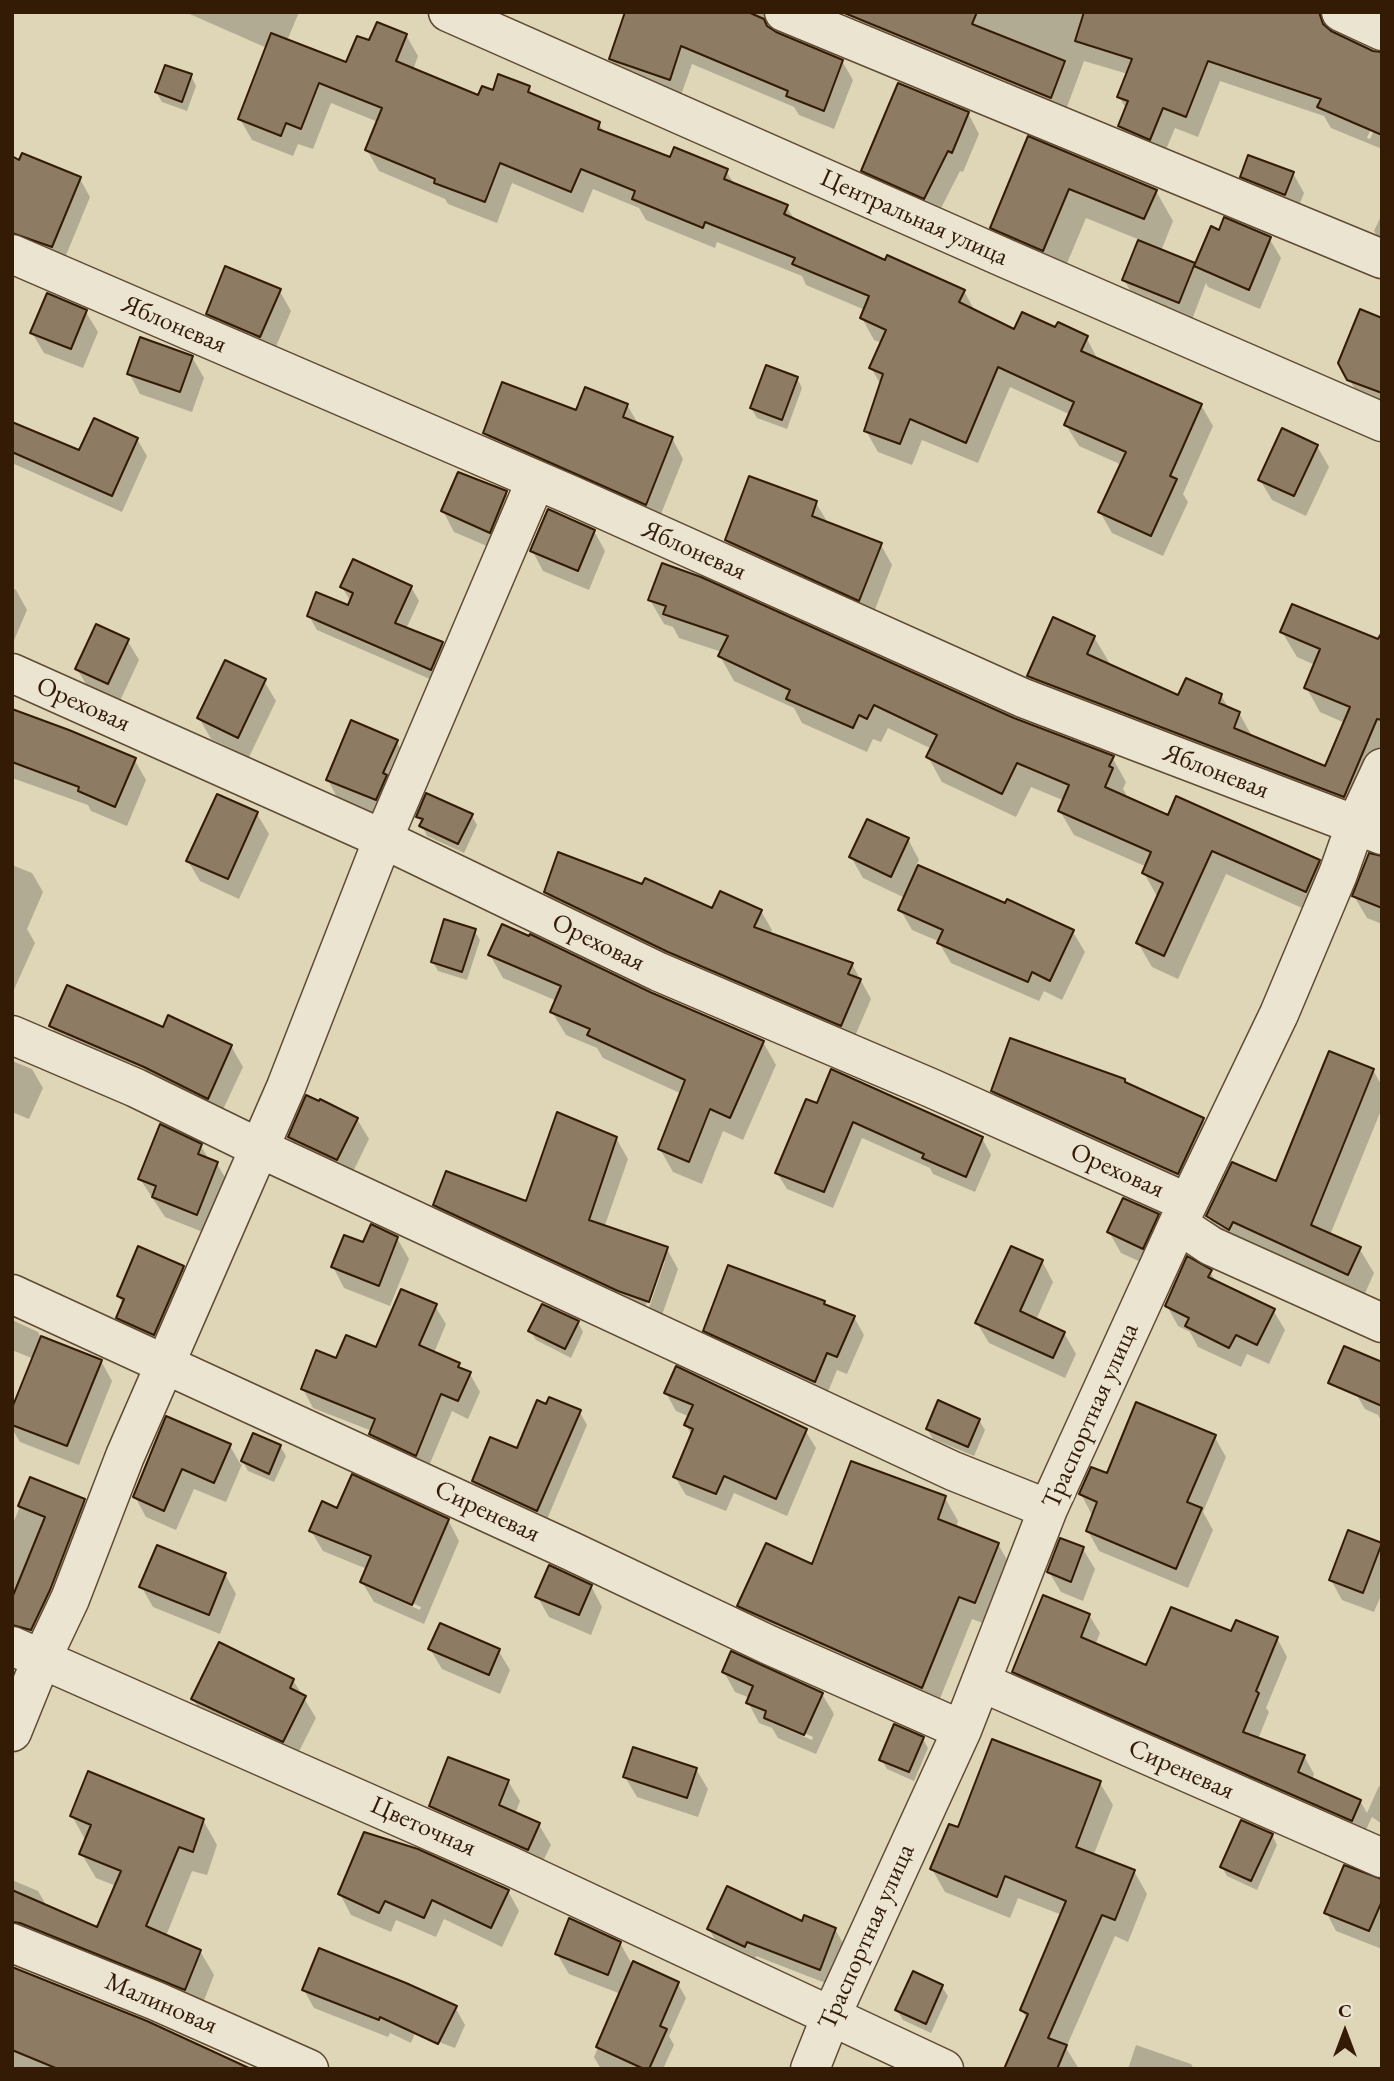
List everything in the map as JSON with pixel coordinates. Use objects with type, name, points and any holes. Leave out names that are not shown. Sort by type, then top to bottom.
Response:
[{"type":"street","name":"Центральная улица","points":[[448,12],[1382,422]]},
{"type":"street","points":[[784,12],[1382,259]]},
{"type":"street","points":[[1341,12],[1382,32]]},
{"type":"street","name":"Яблоневая","points":[[12,254],[536,480],[1023,698],[1368,830]]},
{"type":"street","points":[[12,1732],[27,1652],[70,1599],[125,1456],[286,1087],[383,839],[536,480]]},
{"type":"street","name":"Ореховая","points":[[12,673],[383,839],[659,972],[931,1088],[1183,1213],[1211,1245],[1382,1322]]},
{"type":"street","name":"Траспортная улица","points":[[810,2069],[831,2016],[962,1730],[1048,1509],[1183,1213],[1279,1014],[1338,874],[1368,830],[1382,768]]},
{"type":"street","points":[[12,1034],[136,1088],[259,1148],[953,1471],[1048,1509]]},
{"type":"street","name":"Сиреневая","points":[[12,1294],[769,1645],[962,1730]]},
{"type":"street","name":"Цветочная","points":[[27,1652],[510,1866],[944,2069]]},
{"type":"street","name":"Сиреневая","points":[[981,1682],[1382,1858]]},
{"type":"street","name":"Малиновая","points":[[12,1943],[156,2001],[309,2069]]},
{"type":"building","points":[[625,12],[748,12],[764,19],[767,26],[776,32],[843,60],[824,111],[786,96],[788,91],[681,46],[670,80],[609,59]]},
{"type":"building","points":[[842,12],[977,12],[972,24],[1065,61],[1051,98]]},
{"type":"building","points":[[1084,12],[1319,12],[1323,24],[1331,31],[1373,51],[1382,52],[1382,135],[1317,107],[1321,99],[1208,61],[1186,117],[1163,108],[1150,140],[1118,126],[1128,101],[1117,97],[1132,59],[1075,41]]},
{"type":"building","points":[[377,22],[407,34],[396,61],[478,95],[482,86],[493,90],[498,74],[530,86],[528,92],[600,122],[598,129],[670,157],[674,147],[728,169],[724,179],[788,205],[784,214],[885,260],[887,255],[965,290],[959,302],[1014,329],[1022,312],[1055,327],[1058,322],[1088,336],[1081,351],[1202,404],[1170,476],[1177,479],[1151,536],[1098,512],[1126,452],[1064,425],[1074,402],[998,367],[966,443],[910,419],[900,444],[864,431],[883,374],[869,368],[886,330],[860,318],[869,296],[792,264],[795,258],[705,222],[703,228],[632,199],[635,191],[581,169],[571,192],[500,163],[485,202],[434,183],[435,179],[365,150],[382,108],[319,83],[301,129],[286,123],[281,136],[238,119],[271,33],[346,62],[357,36],[369,40]]},
{"type":"building","points":[[165,65],[192,74],[182,102],[155,92]]},
{"type":"building","points":[[898,83],[969,112],[952,153],[948,151],[924,199],[861,171]]},
{"type":"building","points":[[1028,136],[1157,190],[1144,219],[1069,189],[1043,251],[990,228]]},
{"type":"building","points":[[22,153],[81,177],[52,247],[12,233],[12,156],[19,160]]},
{"type":"building","points":[[1248,155],[1294,172],[1285,195],[1240,177]]},
{"type":"building","points":[[1224,217],[1271,237],[1249,290],[1194,266],[1211,226],[1219,230]]},
{"type":"building","points":[[1138,240],[1195,263],[1179,303],[1122,280]]},
{"type":"building","points":[[225,266],[281,289],[260,337],[206,314]]},
{"type":"building","points":[[47,293],[87,310],[71,349],[30,333]]},
{"type":"building","points":[[1360,309],[1382,318],[1382,393],[1347,380],[1338,363]]},
{"type":"building","points":[[140,337],[193,356],[180,392],[127,374]]},
{"type":"building","points":[[766,365],[798,377],[782,420],[750,408]]},
{"type":"building","points":[[502,382],[576,410],[585,387],[628,404],[623,417],[673,437],[646,505],[483,433]]},
{"type":"building","points":[[94,418],[138,438],[112,496],[12,452],[12,422],[79,450]]},
{"type":"building","points":[[1282,428],[1318,445],[1294,496],[1258,480]]},
{"type":"building","points":[[458,472],[507,491],[490,533],[441,511]]},
{"type":"building","points":[[749,476],[817,501],[812,516],[882,543],[859,601],[725,540]]},
{"type":"building","points":[[548,509],[595,530],[578,571],[530,551]]},
{"type":"building","points":[[353,559],[412,586],[395,623],[443,642],[431,670],[307,616],[316,592],[348,605],[353,593],[340,587]]},
{"type":"building","points":[[662,563],[701,577],[1014,718],[1114,756],[1109,766],[1113,768],[1105,787],[1168,815],[1176,796],[1320,860],[1306,892],[1212,851],[1164,956],[1136,943],[1163,883],[1142,873],[1151,852],[1058,811],[1069,785],[1017,763],[1002,794],[926,757],[937,735],[874,705],[867,719],[859,715],[853,728],[786,699],[790,690],[718,656],[728,636],[663,614],[666,606],[648,600]]},
{"type":"building","points":[[1292,604],[1378,639],[1382,632],[1382,720],[1377,719],[1344,797],[1027,676],[1053,617],[1095,636],[1087,654],[1178,695],[1186,678],[1222,694],[1219,703],[1240,712],[1234,728],[1325,766],[1350,707],[1304,688],[1320,649],[1280,632]]},
{"type":"building","points":[[96,624],[129,639],[108,684],[75,669]]},
{"type":"building","points":[[225,660],[266,679],[238,738],[197,718]]},
{"type":"building","points":[[12,709],[136,758],[115,807],[78,791],[79,787],[12,762]]},
{"type":"building","points":[[351,720],[398,740],[383,773],[387,775],[376,800],[326,780]]},
{"type":"building","points":[[426,793],[473,814],[458,844],[419,826],[423,819],[416,817]]},
{"type":"building","points":[[217,794],[258,812],[228,879],[186,861]]},
{"type":"building","points":[[867,819],[909,838],[891,877],[849,857]]},
{"type":"building","points":[[558,852],[642,884],[645,878],[712,908],[720,891],[762,910],[754,927],[853,963],[848,974],[861,979],[841,1026],[668,952],[544,892]]},
{"type":"building","points":[[1369,853],[1382,856],[1382,908],[1352,896]]},
{"type":"building","points":[[918,865],[1005,903],[1007,899],[1074,930],[1050,981],[1032,972],[1028,982],[937,943],[943,930],[898,910]]},
{"type":"building","points":[[444,919],[476,929],[462,972],[431,962]]},
{"type":"building","points":[[502,924],[529,936],[530,934],[650,992],[764,1041],[730,1118],[710,1109],[689,1162],[658,1149],[685,1080],[587,1035],[590,1029],[550,1012],[561,986],[488,955]]},
{"type":"building","points":[[67,985],[163,1027],[168,1015],[232,1045],[208,1099],[144,1067],[49,1026]]},
{"type":"building","points":[[1010,1038],[1125,1079],[1125,1082],[1204,1118],[1178,1174],[991,1091]]},
{"type":"building","points":[[1329,1051],[1374,1069],[1311,1225],[1361,1247],[1348,1275],[1233,1222],[1229,1230],[1206,1216],[1232,1162],[1276,1181]]},
{"type":"building","points":[[831,1069],[983,1137],[966,1177],[922,1158],[924,1154],[853,1122],[824,1192],[775,1173],[806,1099],[817,1103]]},
{"type":"building","points":[[306,1095],[358,1118],[337,1160],[288,1137]]},
{"type":"building","points":[[557,1112],[617,1137],[589,1220],[668,1247],[649,1302],[618,1291],[433,1205],[446,1171],[526,1201]]},
{"type":"building","points":[[160,1124],[202,1144],[198,1154],[218,1162],[197,1215],[152,1197],[156,1186],[138,1179]]},
{"type":"building","points":[[1123,1198],[1159,1214],[1143,1249],[1107,1232]]},
{"type":"building","points":[[371,1224],[398,1237],[379,1286],[331,1267],[344,1235],[363,1242]]},
{"type":"building","points":[[138,1246],[184,1266],[154,1335],[116,1318],[124,1299],[117,1296]]},
{"type":"building","points":[[1011,1246],[1043,1260],[1020,1311],[1065,1332],[1053,1358],[975,1323]]},
{"type":"building","points":[[1187,1256],[1212,1270],[1208,1277],[1275,1309],[1257,1345],[1236,1335],[1229,1348],[1185,1326],[1189,1318],[1165,1306]]},
{"type":"building","points":[[728,1265],[825,1301],[824,1304],[855,1316],[837,1357],[827,1353],[815,1382],[703,1331]]},
{"type":"building","points":[[401,1289],[437,1304],[419,1345],[460,1363],[458,1367],[471,1372],[458,1401],[441,1394],[416,1456],[369,1434],[375,1419],[301,1389],[316,1350],[336,1358],[346,1335],[376,1347]]},
{"type":"building","points":[[542,1304],[579,1321],[565,1349],[528,1331]]},
{"type":"building","points":[[41,1336],[102,1360],[67,1446],[12,1425],[12,1408]]},
{"type":"building","points":[[1344,1346],[1382,1362],[1382,1406],[1328,1383]]},
{"type":"building","points":[[676,1366],[807,1429],[776,1499],[724,1476],[716,1494],[673,1477],[693,1429],[684,1425],[693,1405],[664,1393]]},
{"type":"building","points":[[549,1397],[581,1410],[537,1511],[472,1481],[490,1437],[517,1448],[537,1400],[546,1404]]},
{"type":"building","points":[[938,1400],[980,1419],[968,1447],[926,1429]]},
{"type":"building","points":[[1136,1402],[1216,1435],[1187,1502],[1202,1508],[1176,1569],[1086,1531],[1097,1502],[1079,1494],[1091,1467],[1107,1473]]},
{"type":"building","points":[[166,1416],[231,1444],[214,1483],[182,1469],[164,1511],[133,1497]]},
{"type":"building","points":[[253,1433],[281,1445],[269,1474],[241,1461]]},
{"type":"building","points":[[851,1461],[946,1496],[938,1519],[999,1543],[975,1603],[959,1597],[922,1688],[737,1606],[766,1543],[812,1564]]},
{"type":"building","points":[[352,1474],[449,1519],[412,1605],[360,1582],[371,1556],[309,1531],[322,1501],[337,1508]]},
{"type":"building","points":[[30,1477],[85,1499],[50,1590],[31,1630],[12,1625],[12,1598],[45,1517],[18,1506]]},
{"type":"building","points":[[1348,1530],[1382,1543],[1363,1593],[1329,1580]]},
{"type":"building","points":[[1060,1538],[1084,1547],[1071,1582],[1047,1572]]},
{"type":"building","points":[[157,1545],[226,1573],[209,1615],[139,1587]]},
{"type":"building","points":[[549,1565],[592,1585],[579,1615],[535,1597]]},
{"type":"building","points":[[1043,1595],[1090,1614],[1081,1637],[1146,1665],[1171,1607],[1231,1631],[1236,1620],[1278,1637],[1243,1732],[1305,1755],[1298,1772],[1361,1800],[1352,1821],[1012,1672]]},
{"type":"building","points":[[440,1623],[500,1649],[489,1675],[428,1649]]},
{"type":"building","points":[[219,1642],[294,1679],[290,1688],[306,1696],[283,1742],[191,1699]]},
{"type":"building","points":[[731,1651],[823,1693],[804,1735],[764,1718],[766,1711],[746,1703],[753,1686],[722,1672]]},
{"type":"building","points":[[894,1724],[924,1737],[909,1772],[879,1760]]},
{"type":"building","points":[[992,1739],[1101,1781],[1076,1847],[1135,1870],[1115,1920],[1102,1915],[1048,2038],[1067,2045],[1057,2069],[1004,2069],[1028,2014],[1020,2010],[1066,1901],[1005,1876],[997,1897],[930,1869],[949,1824],[958,1827]]},
{"type":"building","points":[[633,1747],[697,1768],[687,1798],[623,1777]]},
{"type":"building","points":[[448,1757],[509,1780],[499,1805],[540,1823],[528,1850],[429,1806]]},
{"type":"building","points":[[88,1771],[204,1819],[193,1852],[179,1847],[146,1926],[201,1950],[185,1990],[12,1922],[12,1890],[97,1927],[121,1871],[79,1854],[91,1825],[70,1816]]},
{"type":"building","points":[[1241,1820],[1273,1834],[1251,1881],[1220,1867]]},
{"type":"building","points":[[364,1832],[418,1849],[509,1890],[491,1928],[432,1900],[424,1918],[385,1901],[379,1913],[338,1894]]},
{"type":"building","points":[[1344,1865],[1382,1879],[1382,1901],[1369,1931],[1324,1913]]},
{"type":"building","points":[[727,1886],[802,1921],[804,1915],[836,1928],[820,1970],[747,1942],[745,1947],[707,1929]]},
{"type":"building","points":[[569,1918],[621,1942],[608,1975],[555,1954]]},
{"type":"building","points":[[319,1948],[457,2006],[438,2044],[380,2017],[379,2020],[302,1990]]},
{"type":"building","points":[[633,1961],[679,1982],[660,2026],[667,2029],[649,2069],[596,2047]]},
{"type":"building","points":[[12,1967],[147,2021],[251,2069],[58,2069],[12,2050]]},
{"type":"building","points":[[913,1971],[943,1985],[926,2024],[895,2010]]}]
